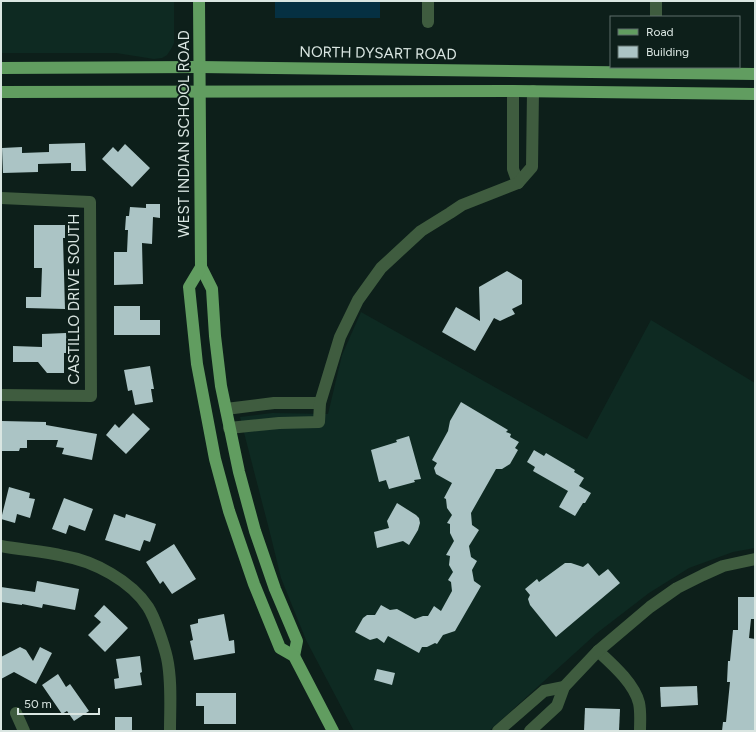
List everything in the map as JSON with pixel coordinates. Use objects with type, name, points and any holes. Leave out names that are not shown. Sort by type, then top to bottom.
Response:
[{"type":"main road","name":"WEST INDIAN SCHOOL ROAD","points":[[199,1],[201,266],[212,289],[215,336],[221,386],[241,480],[255,531],[275,589],[297,641],[294,656]]},
{"type":"main road","name":"NORTH DYSART ROAD","points":[[1,68],[199,67],[655,70],[755,74]]},
{"type":"main road","points":[[1,92],[533,91],[755,94]]},
{"type":"main road","name":"WEST INDIAN SCHOOL ROAD","points":[[201,266],[190,287],[197,364],[215,459],[238,539],[267,618],[280,648],[294,656],[333,731]]},
{"type":"street","points":[[428,1],[428,22]]},
{"type":"street","points":[[656,1],[656,16]]},
{"type":"street","points":[[513,91],[513,169],[518,183]]},
{"type":"street","points":[[229,428],[279,423],[319,422],[320,403],[340,337],[358,300],[381,268],[422,231],[462,205],[518,183],[532,167],[533,91]]},
{"type":"street","name":"CASTILLO DRIVE SOUTH","points":[[1,198],[90,202],[91,396],[1,395]]},
{"type":"street","points":[[226,409],[274,403],[320,403]]},
{"type":"street","points":[[1,546],[65,556],[98,566],[135,592],[148,608],[159,632],[168,658],[170,731]]},
{"type":"street","points":[[530,731],[557,706],[564,687],[598,651],[650,607],[676,588],[722,566],[755,559]]},
{"type":"street","points":[[598,651],[619,671],[636,694],[640,708],[640,731]]},
{"type":"street","points":[[498,731],[544,691],[564,687]]},
{"type":"street","points":[[16,713],[24,731]]},
{"type":"shaded area","points":[[1,1],[174,1],[174,43],[167,55],[162,58],[154,59],[116,53],[1,53]]},
{"type":"shaded area","points":[[361,312],[587,439],[651,320],[755,383],[755,548],[733,552],[689,568],[649,593],[597,633],[489,731],[354,731],[306,640],[281,578],[240,417],[272,413],[328,414],[342,355]]},
{"type":"water","points":[[275,1],[380,1],[380,18],[275,18]]},
{"type":"building","points":[[85,143],[86,171],[71,171],[71,163],[38,164],[38,172],[3,173],[2,148],[22,147],[22,153],[49,152],[49,144]]},
{"type":"building","points":[[125,144],[150,168],[132,187],[102,159],[113,147],[118,152]]},
{"type":"building","points":[[146,204],[160,204],[160,218],[153,217],[152,244],[142,243],[143,284],[114,285],[114,252],[127,252],[128,230],[125,230],[126,216],[129,216],[130,207],[146,208]]},
{"type":"building","points":[[34,225],[65,225],[65,238],[63,238],[65,309],[26,308],[26,297],[41,297],[42,268],[34,268]]},
{"type":"building","points":[[507,271],[522,280],[522,304],[512,309],[515,314],[500,321],[494,318],[475,351],[442,332],[456,307],[480,321],[479,287]]},
{"type":"building","points":[[114,306],[140,306],[140,320],[160,320],[160,335],[114,335]]},
{"type":"building","points":[[66,333],[67,353],[64,353],[64,373],[47,373],[38,362],[13,362],[13,346],[42,347],[42,334]]},
{"type":"building","points":[[150,366],[154,389],[151,389],[153,402],[135,405],[132,390],[128,391],[124,370]]},
{"type":"building","points":[[461,402],[508,430],[506,432],[511,434],[510,437],[519,442],[515,448],[518,450],[510,464],[502,469],[496,469],[471,513],[472,525],[479,530],[469,546],[471,557],[477,561],[472,570],[474,581],[481,586],[455,631],[443,635],[437,644],[435,643],[427,647],[422,647],[419,653],[388,636],[384,643],[377,638],[370,640],[355,632],[363,618],[367,615],[375,615],[381,605],[390,610],[397,609],[415,619],[428,616],[434,606],[441,611],[452,591],[451,582],[448,580],[453,572],[449,565],[450,556],[446,555],[454,541],[450,533],[450,524],[447,523],[452,515],[447,508],[446,499],[444,498],[452,483],[436,474],[434,468],[437,463],[432,460],[448,431],[450,421]]},
{"type":"building","points":[[133,413],[150,429],[126,454],[106,435],[115,424],[119,428]]},
{"type":"building","points":[[2,421],[46,422],[46,425],[97,434],[92,460],[62,454],[64,448],[56,447],[58,440],[27,440],[27,448],[20,448],[19,451],[2,451]]},
{"type":"building","points":[[409,436],[421,479],[389,489],[386,480],[379,482],[371,450],[397,442],[396,440]]},
{"type":"building","points":[[534,450],[544,456],[546,453],[575,470],[574,472],[584,478],[579,486],[591,493],[575,516],[559,507],[568,491],[533,471],[535,467],[527,462]]},
{"type":"building","points":[[9,487],[30,493],[29,498],[35,499],[30,518],[17,514],[15,523],[1,519]]},
{"type":"building","points":[[64,498],[93,509],[85,531],[69,525],[66,534],[52,529]]},
{"type":"building","points":[[397,503],[419,518],[420,523],[418,530],[409,545],[403,541],[377,548],[374,532],[389,528],[387,521]]},
{"type":"building","points":[[114,514],[125,518],[126,514],[156,524],[150,542],[144,540],[140,551],[105,540]]},
{"type":"building","points":[[174,544],[196,579],[172,594],[163,581],[160,584],[146,562]]},
{"type":"building","points":[[565,563],[571,563],[583,567],[588,563],[599,576],[608,569],[620,583],[556,637],[530,605],[528,599],[530,595],[525,589],[537,579],[539,582]]},
{"type":"building","points":[[37,581],[79,589],[75,610],[43,604],[42,608],[1,602],[1,587],[35,592]]},
{"type":"building","points":[[738,597],[755,597],[755,619],[751,619],[749,638],[755,639],[755,731],[722,731],[723,722],[726,722],[730,682],[727,682],[728,661],[730,661],[733,630],[738,630]]},
{"type":"building","points":[[104,605],[128,628],[105,652],[88,635],[101,622],[94,616]]},
{"type":"building","points":[[224,614],[229,641],[234,640],[235,653],[194,660],[190,641],[193,640],[190,625],[198,623],[198,619]]},
{"type":"building","points":[[20,647],[26,650],[33,661],[40,647],[52,653],[36,684],[14,672],[1,679],[1,657]]},
{"type":"building","points":[[140,656],[142,685],[115,689],[114,679],[119,678],[116,659]]},
{"type":"building","points":[[377,669],[395,673],[392,685],[374,680]]},
{"type":"building","points":[[58,674],[66,687],[70,684],[89,711],[74,721],[67,711],[62,714],[42,685]]},
{"type":"building","points":[[697,686],[698,705],[661,707],[660,687]]},
{"type":"building","points":[[196,693],[236,693],[236,724],[204,724],[204,706],[196,706]]},
{"type":"building","points":[[585,708],[620,709],[619,731],[584,731]]},
{"type":"building","points":[[115,717],[132,717],[132,731],[115,731]]}]
